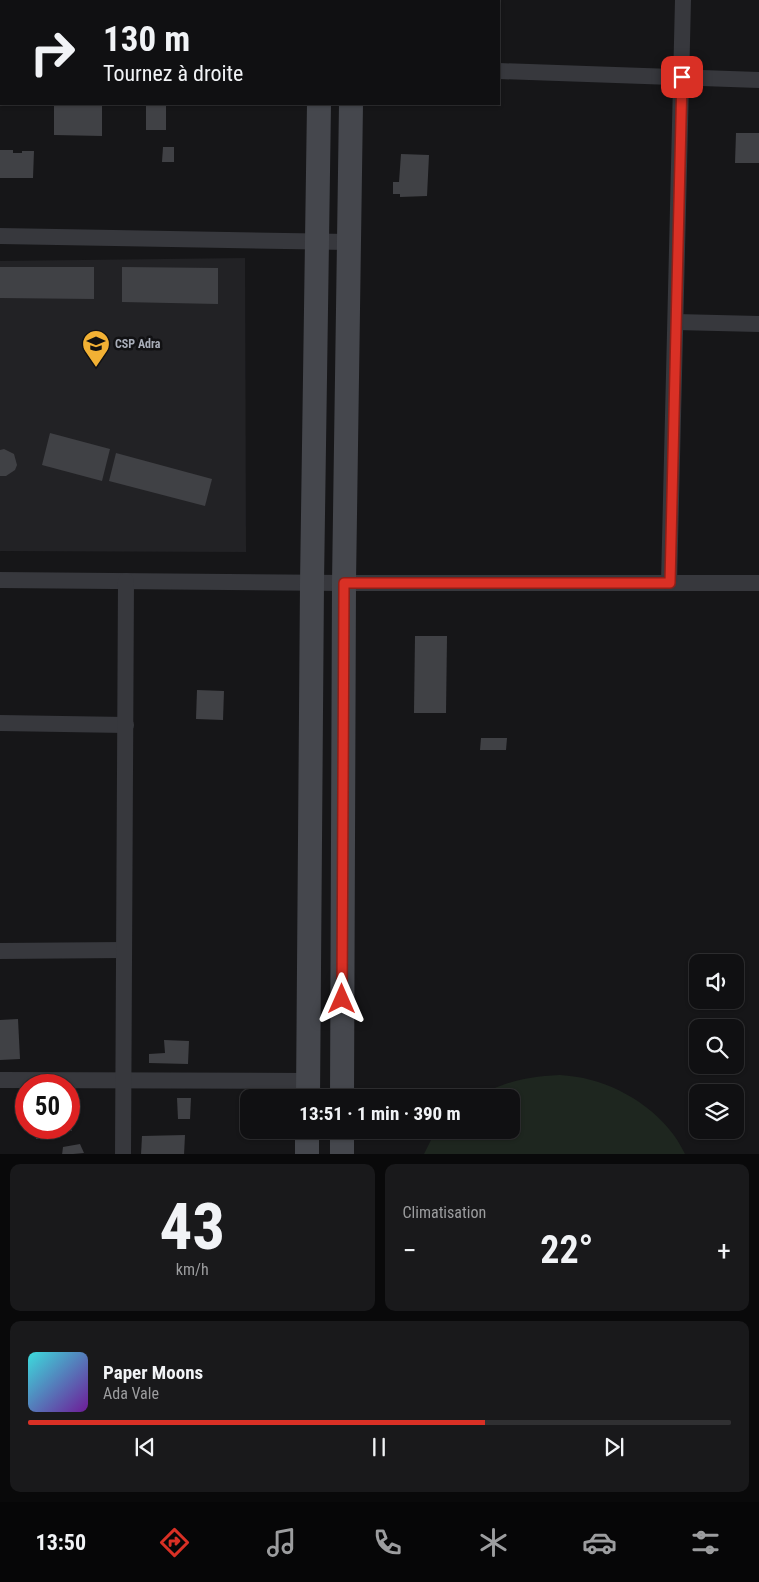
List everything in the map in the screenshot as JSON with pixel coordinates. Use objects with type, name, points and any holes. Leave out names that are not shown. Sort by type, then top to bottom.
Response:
[{"type":"main road","points":[[308,1089],[312,583],[319,105]]},
{"type":"main road","points":[[342,1089],[344,583],[351,105]]},
{"type":"main road","points":[[307,1139],[307,1154]]},
{"type":"main road","points":[[342,1139],[342,1154]]},
{"type":"street","points":[[670,583],[683,0]]},
{"type":"street","points":[[500,71],[759,80]]},
{"type":"street","points":[[0,236],[348,242]]},
{"type":"street","points":[[676,322],[759,324]]},
{"type":"street","points":[[0,580],[312,583],[759,583]]},
{"type":"street","points":[[123,1154],[126,581]]},
{"type":"street","points":[[0,722],[126,725]]},
{"type":"street","points":[[0,951],[124,950]]},
{"type":"street","points":[[0,1080],[124,1080],[308,1089]]},
{"type":"shaded area","points":[[245,258],[246,552],[0,551],[0,261]]},
{"type":"shaded area","points":[[560,1075],[579,1077],[605,1085],[633,1098],[658,1117],[678,1141],[685,1154],[424,1154],[432,1139],[520,1139],[520,1089],[493,1089],[536,1077]]},
{"type":"building","points":[[54,105],[102,105],[102,136],[54,135]]},
{"type":"building","points":[[146,105],[166,105],[166,130],[146,130]]},
{"type":"building","points":[[736,133],[759,133],[759,163],[735,163]]},
{"type":"building","points":[[163,147],[174,147],[174,162],[162,162]]},
{"type":"building","points":[[0,150],[13,150],[13,153],[34,151],[33,178],[0,178]]},
{"type":"building","points":[[401,154],[429,155],[427,196],[400,197],[400,194],[393,194],[393,182],[399,182]]},
{"type":"building","points":[[0,267],[94,267],[94,299],[0,298]]},
{"type":"building","points":[[122,267],[218,268],[218,304],[122,302]]},
{"type":"building","points":[[50,433],[110,449],[102,481],[42,465]]},
{"type":"building","points":[[4,449],[14,454],[17,465],[15,470],[6,476],[0,476],[0,450]]},
{"type":"building","points":[[116,453],[212,479],[205,506],[109,481]]},
{"type":"building","points":[[415,636],[447,636],[446,713],[414,713]]},
{"type":"building","points":[[197,690],[224,691],[223,720],[196,719]]},
{"type":"building","points":[[481,738],[507,738],[506,750],[480,750]]},
{"type":"building","points":[[18,1019],[20,1059],[0,1060],[0,1020]]},
{"type":"building","points":[[164,1040],[189,1041],[188,1064],[149,1063],[149,1054],[165,1053]]},
{"type":"building","points":[[177,1098],[191,1098],[190,1119],[178,1119]]},
{"type":"building","points":[[185,1135],[184,1154],[141,1154],[142,1136]]},
{"type":"building","points":[[80,1144],[84,1153],[62,1154],[63,1147]]},
{"type":"place","name":"CSP Adra","points":[[96,368]]},
{"type":"route","points":[[342,999],[344,583],[670,583],[682,77]]}]
